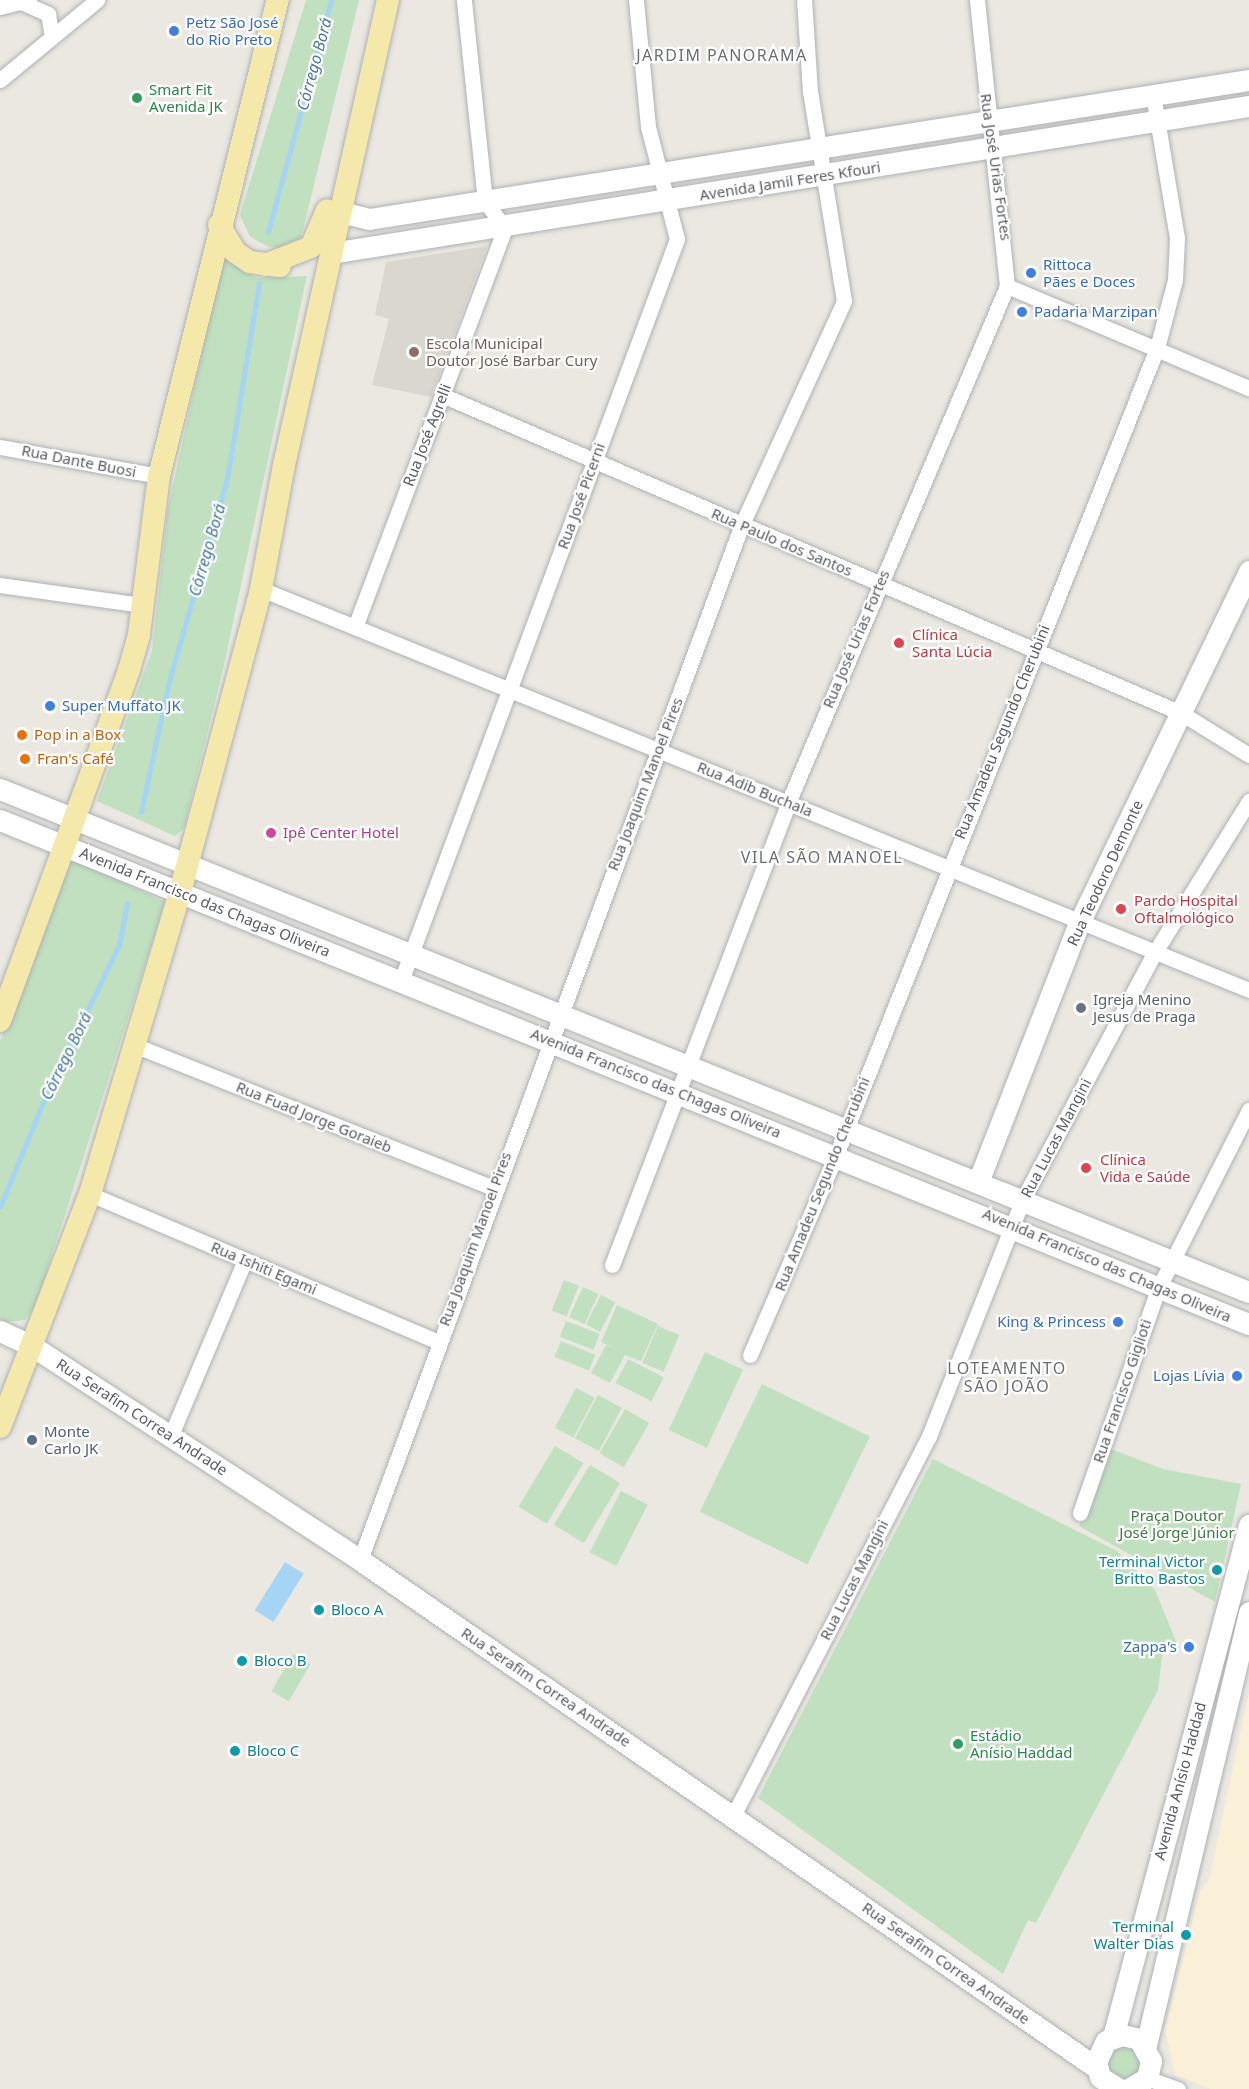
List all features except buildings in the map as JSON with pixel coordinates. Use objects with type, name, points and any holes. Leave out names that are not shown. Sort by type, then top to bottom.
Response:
[{"type":"main road","points":[[0,1021],[72,819],[129,670],[143,605],[159,476],[219,225],[278,0]]},
{"type":"main road","points":[[0,1427],[90,1194],[180,892],[261,589],[331,253],[388,0]]},
{"type":"main road","points":[[265,266],[311,248],[351,165]]},
{"type":"main road","points":[[219,225],[235,252],[265,266],[331,253]]},
{"type":"street","points":[[0,80],[97,0]]},
{"type":"street","points":[[464,0],[485,201],[505,228]]},
{"type":"street","name":"Rua José Picerni","points":[[401,981],[677,239],[658,173],[637,43],[636,0]]},
{"type":"street","name":"Rua Joaquim Manoel Pires","points":[[360,1560],[493,1188],[742,524],[844,301],[821,147],[810,92],[804,0]]},
{"type":"street","name":"Rua José Urias Fortes","points":[[612,1265],[678,1091],[685,1065],[788,803],[879,583],[1007,286],[1006,243],[990,148],[977,0]]},
{"type":"street","points":[[0,8],[24,1],[48,14],[52,36]]},
{"type":"street","name":"Avenida Jamil Feres Kfouri","points":[[340,212],[369,219],[1249,80]]},
{"type":"street","name":"Rua Amadeu Segundo Cherubini","points":[[750,1355],[836,1155],[1034,650],[1157,348],[1175,280],[1177,238],[1153,95]]},
{"type":"street","name":"Avenida Jamil Feres Kfouri","points":[[331,253],[505,228],[1249,105]]},
{"type":"street","name":"Rua José Agrelli","points":[[355,627],[505,228]]},
{"type":"street","points":[[1007,286],[1249,388]]},
{"type":"street","name":"Rua Paulo dos Santos","points":[[442,395],[1181,713],[1249,755]]},
{"type":"street","name":"Rua Dante Buosi","points":[[0,447],[159,476]]},
{"type":"street","name":"Rua Teodoro Demonte","points":[[978,1182],[1080,921],[1249,571]]},
{"type":"street","points":[[0,585],[143,605]]},
{"type":"street","name":"Rua Adib Buchala","points":[[261,589],[1249,990]]},
{"type":"street","name":"Avenida Francisco das Chagas Oliveira","points":[[0,789],[1023,1199],[1170,1263],[1249,1292]]},
{"type":"street","points":[[9,823],[29,801]]},
{"type":"street","name":"Rua Lucas Mangini","points":[[734,1814],[928,1436],[1023,1199],[1155,952],[1249,801]]},
{"type":"street","name":"Avenida Francisco das Chagas Oliveira","points":[[9,823],[1012,1224],[1158,1289],[1249,1324]]},
{"type":"street","name":"Rua Fuad Jorge Goraieb","points":[[134,1045],[493,1188]]},
{"type":"street","name":"Rua Francisco Giglioti","points":[[1080,1513],[1158,1289],[1249,1110]]},
{"type":"street","name":"Rua Ishiti Egami","points":[[90,1194],[438,1342]]},
{"type":"street","points":[[171,1435],[245,1260]]},
{"type":"street","name":"Rua Serafim Correa Andrade","points":[[0,1331],[32,1346],[360,1560],[734,1814],[1101,2074]]},
{"type":"street","name":"Avenida Anísio Haddad","points":[[1113,2037],[1220,1627],[1249,1525]]},
{"type":"street","name":"Avenida Anísio Haddad","points":[[1136,2086],[1151,2061],[1146,2045],[1249,1612]]},
{"type":"street","points":[[1220,1627],[1243,1632]]},
{"type":"street","points":[[1101,2074],[1113,2037],[1131,2036],[1146,2045]]},
{"type":"street","points":[[1136,2086],[1178,2089]]},
{"type":"shaded area","name":"Escola Municipal Doutor José Barbar Cury","points":[[487,246],[431,397],[372,385],[389,319],[375,315],[386,262]]},
{"type":"shaded area","points":[[1249,1693],[1249,2089],[1211,2089],[1175,2075],[1165,2030],[1200,1891],[1209,1880]]},
{"type":"green space","points":[[306,0],[359,0],[301,238],[281,248],[269,247],[250,237],[240,215]]},
{"type":"green space","points":[[223,256],[257,278],[307,276],[224,665],[184,828],[175,836],[97,801],[152,651],[168,508]]},
{"type":"green space","points":[[75,860],[165,902],[36,1305],[25,1320],[6,1322],[0,1319],[0,1041],[65,865]]},
{"type":"green space","points":[[564,1280],[579,1286],[566,1317],[552,1311]]},
{"type":"green space","points":[[583,1287],[598,1294],[584,1324],[569,1317]]},
{"type":"green space","points":[[601,1295],[615,1302],[600,1332],[586,1324]]},
{"type":"green space","points":[[617,1305],[658,1324],[641,1361],[625,1355],[610,1383],[591,1373],[606,1345],[621,1351],[601,1342]]},
{"type":"green space","points":[[566,1321],[600,1334],[594,1350],[560,1337]]},
{"type":"green space","points":[[658,1326],[679,1335],[664,1372],[642,1363]]},
{"type":"green space","points":[[561,1341],[595,1355],[589,1371],[555,1357]]},
{"type":"green space","points":[[705,1352],[743,1370],[707,1448],[669,1430]]},
{"type":"green space","points":[[628,1359],[664,1377],[651,1401],[616,1383]]},
{"type":"green space","points":[[762,1384],[870,1437],[808,1564],[700,1512]]},
{"type":"green space","points":[[576,1388],[595,1398],[573,1438],[555,1428]]},
{"type":"green space","points":[[598,1395],[622,1408],[599,1451],[575,1438]]},
{"type":"green space","points":[[625,1409],[649,1423],[624,1467],[600,1453]]},
{"type":"green space","points":[[555,1446],[583,1463],[547,1524],[518,1507]]},
{"type":"green space","name":"Praça Doutor José Jorge Júnior","points":[[1108,1448],[1163,1469],[1241,1484],[1215,1602],[1079,1526]]},
{"type":"green space","name":"Estádio Anísio Haddad","points":[[933,1459],[1117,1551],[1155,1590],[1178,1646],[1163,1649],[1158,1690],[1036,1923],[1028,1920],[1003,1974],[758,1798]]},
{"type":"green space","points":[[590,1465],[620,1483],[584,1543],[554,1525]]},
{"type":"green space","points":[[621,1491],[648,1505],[616,1566],[590,1552]]},
{"type":"green space","points":[[293,1654],[310,1664],[289,1701],[272,1691]]},
{"type":"green space","points":[[1122,2041],[1145,2056],[1136,2081],[1109,2079],[1105,2052]]},
{"type":"water","points":[[285,1562],[304,1574],[273,1622],[255,1610]]},
{"type":"waterway","name":"Córrego Borá","points":[[268,232],[331,0]]},
{"type":"waterway","name":"Córrego Borá","points":[[141,812],[169,681],[227,479],[259,284]]},
{"type":"waterway","name":"Córrego Borá","points":[[0,1207],[45,1098],[119,945],[127,904]]},
{"type":"place","name":"Petz São José do Rio Preto","points":[[174,31]]},
{"type":"place","name":"Smart Fit Avenida JK","points":[[137,98]]},
{"type":"place","name":"Rittoca Pães e Doces","points":[[1031,273]]},
{"type":"place","name":"Padaria Marzipan","points":[[1022,312]]},
{"type":"place","name":"Escola Municipal Doutor José Barbar Cury","points":[[414,352]]},
{"type":"place","name":"Clínica Santa Lúcia","points":[[899,643]]},
{"type":"place","name":"Super Muffato JK","points":[[50,706]]},
{"type":"place","name":"Pop in a Box","points":[[22,735]]},
{"type":"place","name":"Fran's Café","points":[[25,759]]},
{"type":"place","name":"Ipê Center Hotel","points":[[271,833]]},
{"type":"place","name":"Pardo Hospital Oftalmológico","points":[[1121,909]]},
{"type":"place","name":"Igreja Menino Jesus de Praga","points":[[1081,1008]]},
{"type":"place","name":"Clínica Vida e Saúde","points":[[1086,1168]]},
{"type":"place","name":"King & Princess","points":[[1118,1322]]},
{"type":"place","name":"Lojas Lívia","points":[[1237,1376]]},
{"type":"place","name":"Monte Carlo JK","points":[[32,1440]]},
{"type":"place","name":"Terminal Victor Britto Bastos","points":[[1217,1570]]},
{"type":"place","name":"Bloco A","points":[[319,1610]]},
{"type":"place","name":"Zappa's","points":[[1189,1647]]},
{"type":"place","name":"Bloco B","points":[[242,1661]]},
{"type":"place","name":"Estádio Anísio Haddad","points":[[958,1744]]},
{"type":"place","name":"Bloco C","points":[[235,1751]]},
{"type":"place","name":"Terminal Walter Dias","points":[[1186,1935]]},
{"type":"district","name":"JARDIM PANORAMA","points":[[722,55]]},
{"type":"district","name":"VILA SÃO MANOEL","points":[[822,857]]},
{"type":"district","name":"LOTEAMENTO SÃO JOÃO","points":[[1007,1377]]}]
